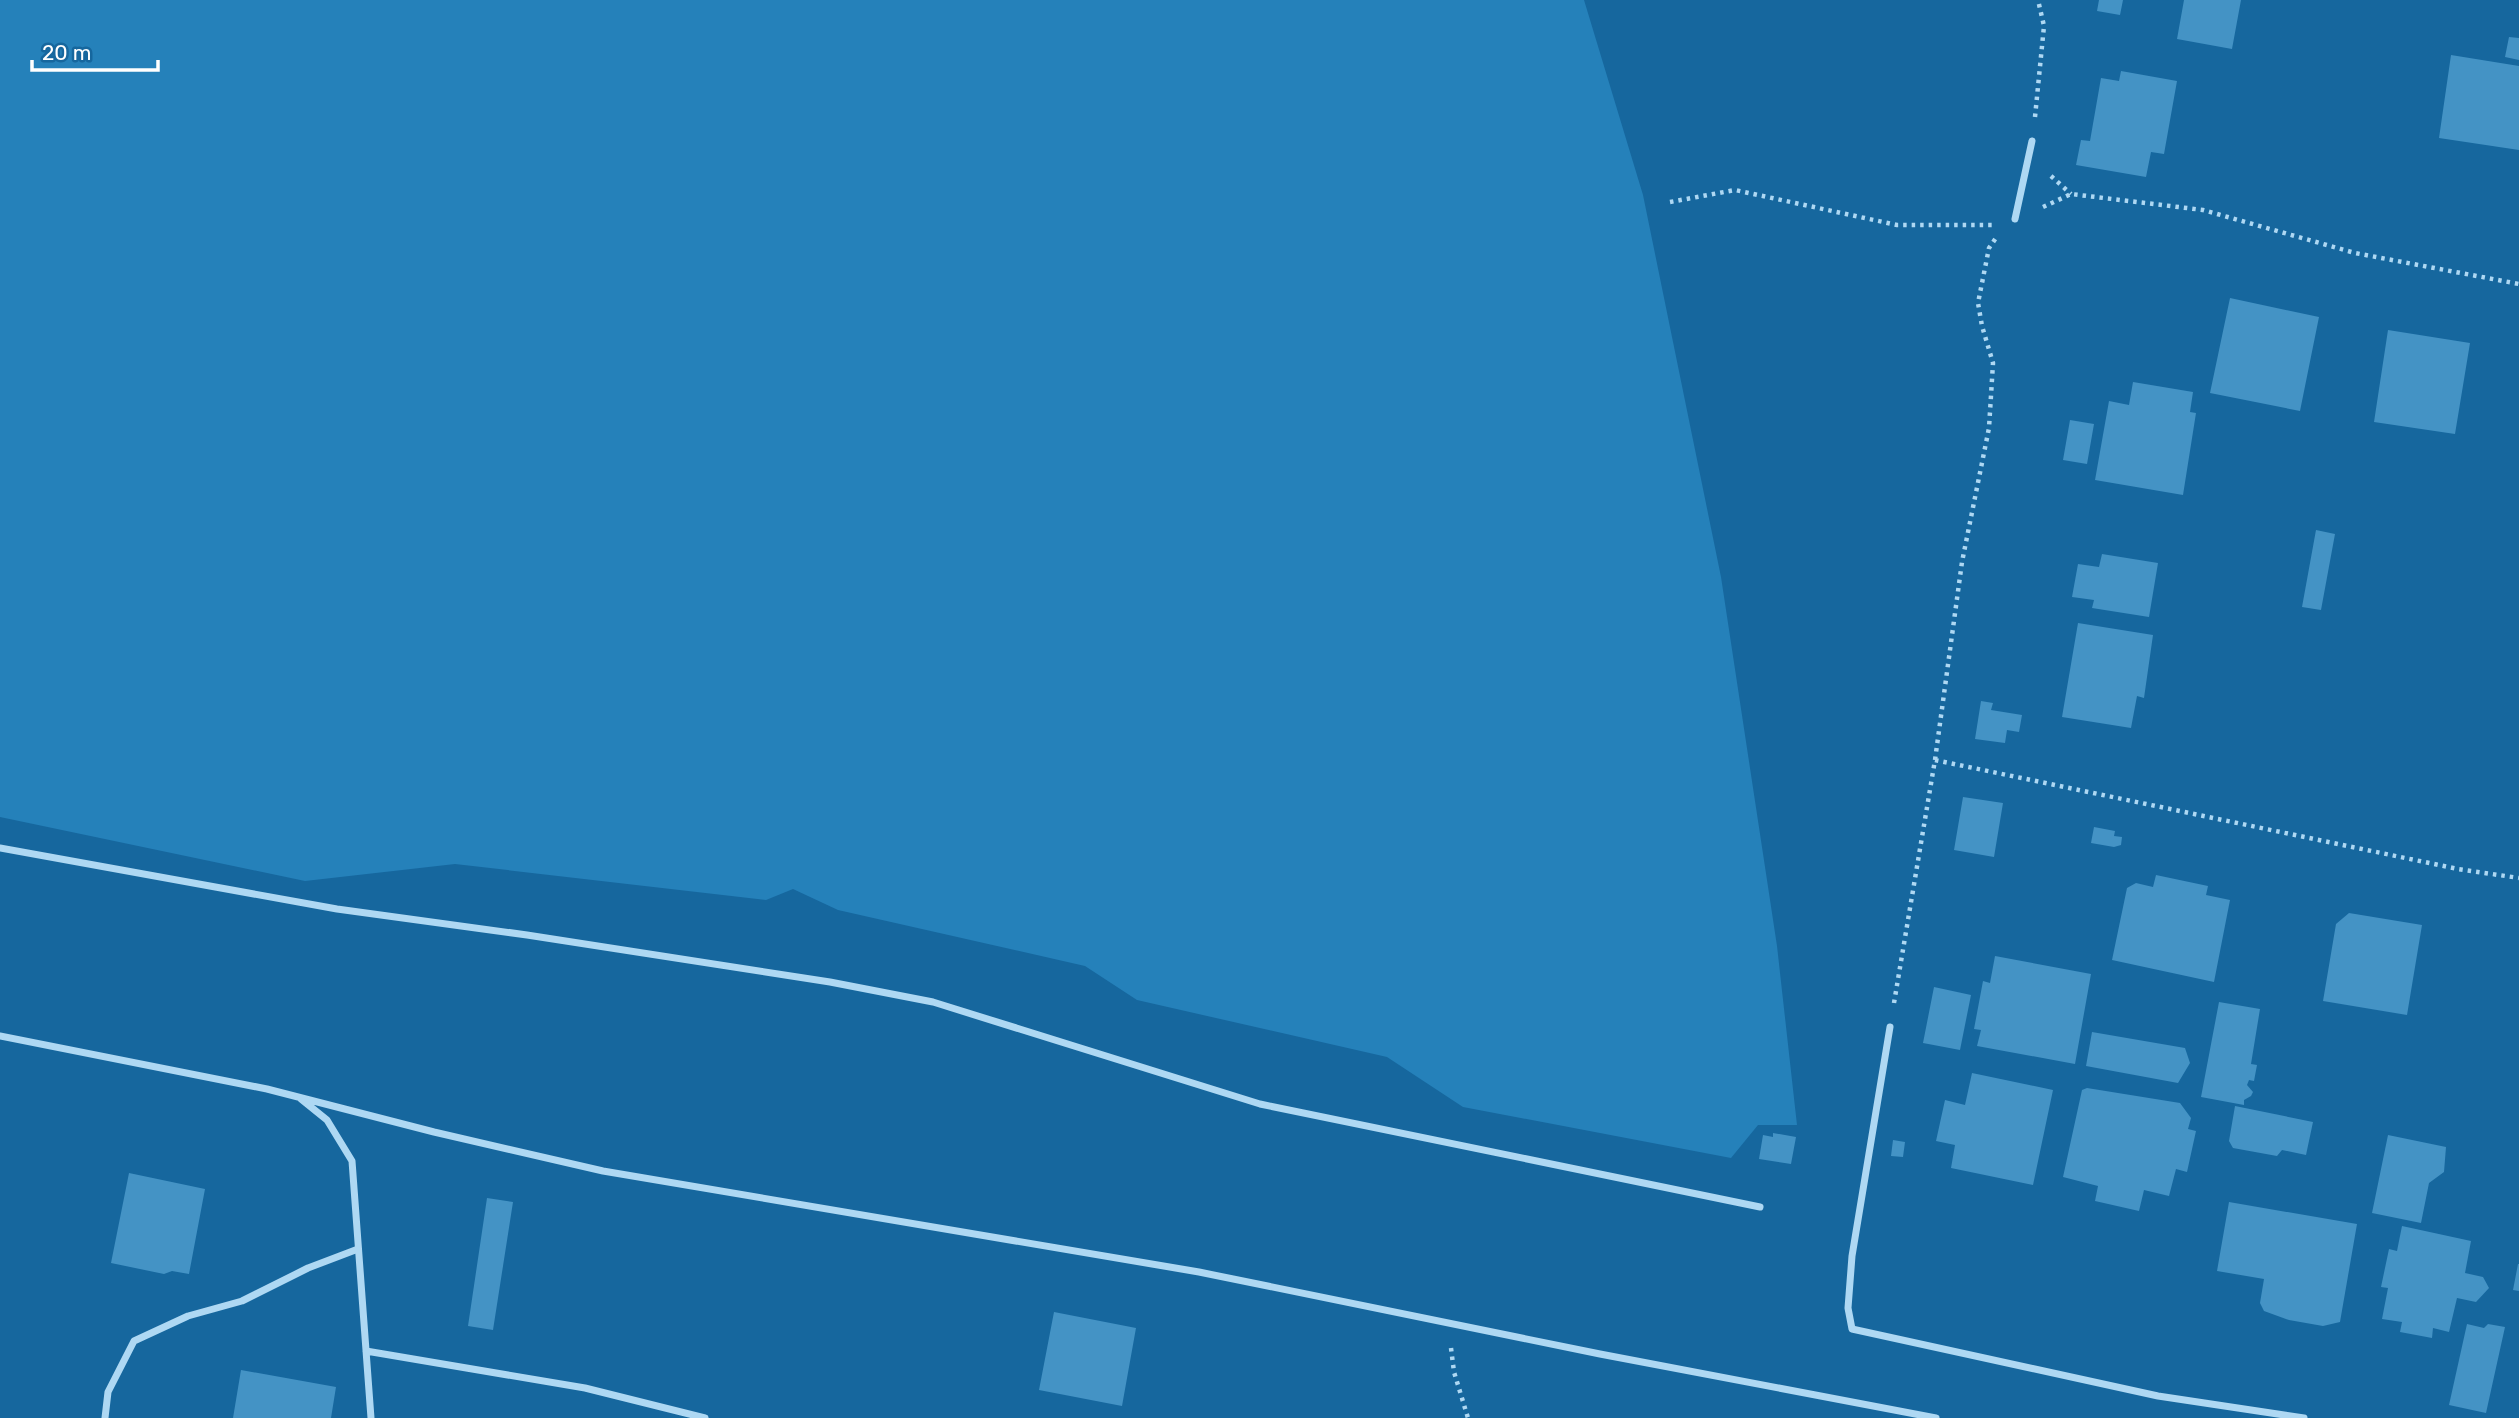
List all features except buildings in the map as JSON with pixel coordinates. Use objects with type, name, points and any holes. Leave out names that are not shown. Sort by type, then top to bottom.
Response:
[{"type":"street","points":[[2015,219],[2032,141]]},
{"type":"street","points":[[0,848],[337,909],[831,982],[920,1000],[1260,1104],[1760,1207]]},
{"type":"street","points":[[1890,1027],[1852,1256],[1847,1308],[1852,1329],[2158,1396],[2304,1418]]},
{"type":"street","points":[[0,1036],[298,1097],[603,1171],[1199,1272],[1448,1324],[1936,1418]]},
{"type":"street","points":[[298,1097],[327,1120],[352,1161],[371,1418]]},
{"type":"street","points":[[105,1418],[108,1392],[134,1341],[188,1317],[242,1301],[308,1268],[358,1249]]},
{"type":"street","points":[[366,1352],[585,1388],[705,1418]]},
{"type":"path","points":[[2038,0],[2044,26],[2032,141],[2040,166],[2071,194]]},
{"type":"path","points":[[1670,202],[1735,190],[1897,225],[2004,225]]},
{"type":"path","points":[[1890,1027],[1935,760],[1962,562],[1989,428],[1993,363],[1978,303],[1981,280],[1989,248],[2004,225],[2071,194],[2203,210],[2355,253],[2519,284]]},
{"type":"path","points":[[1935,760],[2445,866],[2519,878]]},
{"type":"path","points":[[1448,1324],[1454,1372],[1468,1418]]},
{"type":"shaded area","points":[[0,0],[1584,0],[1643,195],[1721,577],[1777,946],[1797,1125],[1758,1125],[1731,1158],[1463,1107],[1387,1057],[1137,1000],[1085,966],[838,910],[793,889],[766,900],[455,864],[305,881],[0,817]]}]
